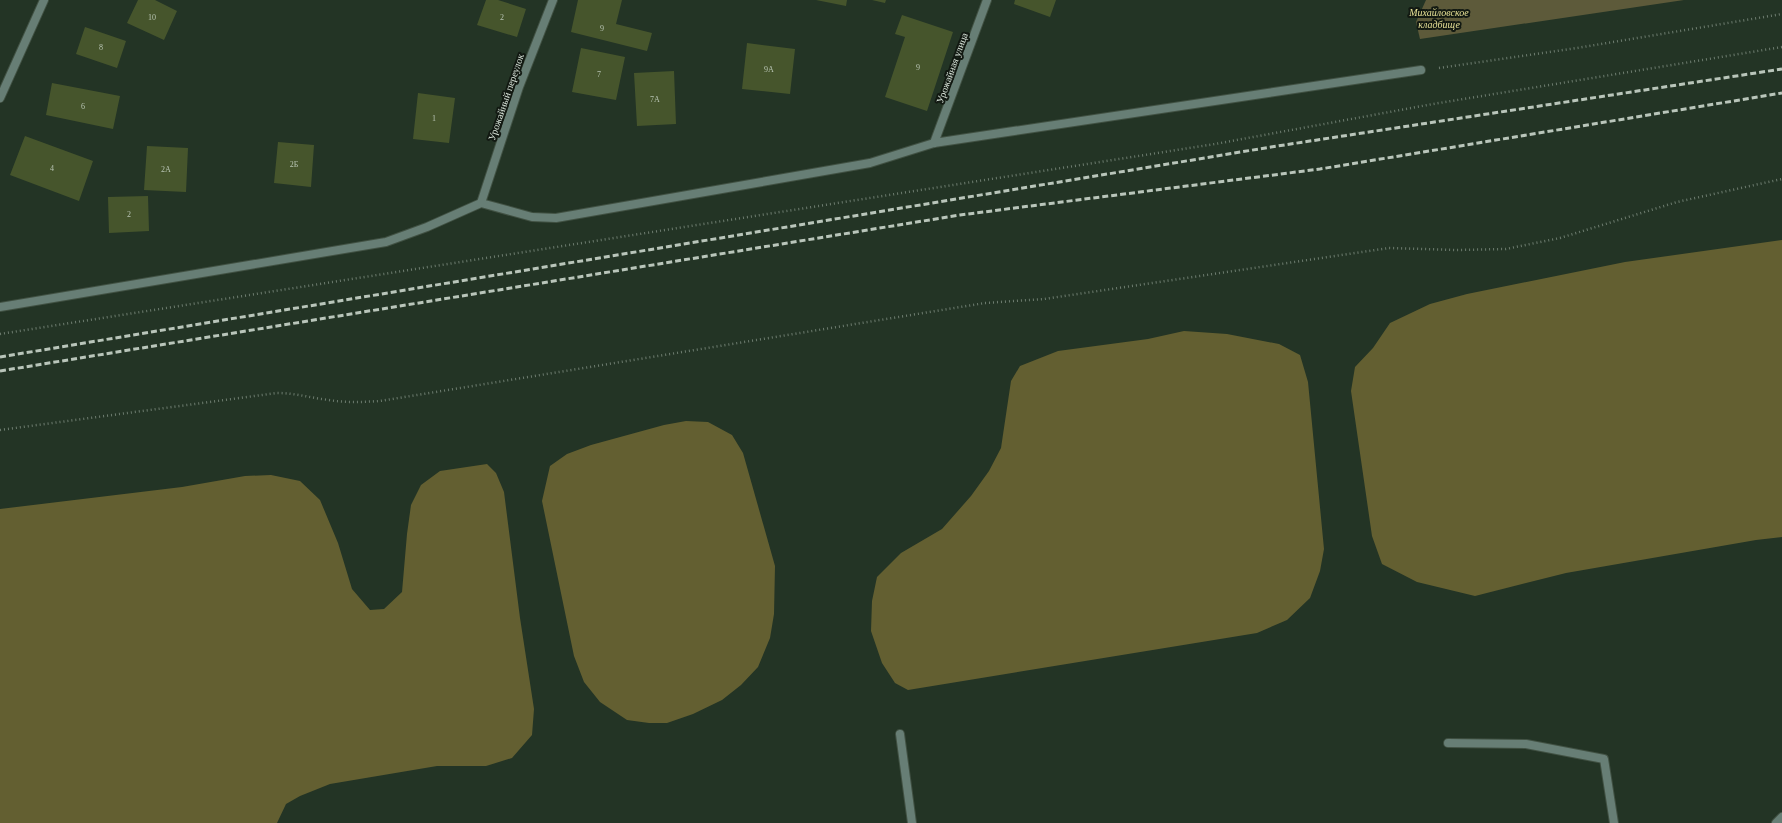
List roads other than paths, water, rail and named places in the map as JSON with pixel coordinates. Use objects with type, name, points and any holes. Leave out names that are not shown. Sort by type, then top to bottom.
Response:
[{"type":"street","points":[[0,98],[44,0]]},
{"type":"street","name":"Урожайный переулок","points":[[481,202],[519,87],[553,0]]},
{"type":"street","name":"Урожайная улица","points":[[934,143],[987,0]]},
{"type":"street","points":[[0,307],[386,242],[427,227],[481,202],[532,217],[556,218],[870,164],[934,143],[1421,70]]},
{"type":"street","points":[[900,734],[912,823]]},
{"type":"street","points":[[1448,743],[1526,744],[1604,759],[1614,823]]},
{"type":"street","points":[[1776,823],[1782,817]]},
{"type":"railway","points":[[0,357],[1271,147],[1782,69]]},
{"type":"railway","points":[[0,371],[960,215],[1320,169],[1782,93]]},
{"type":"park label","name":"Михайловское кладбище","points":[[1439,18]]}]
